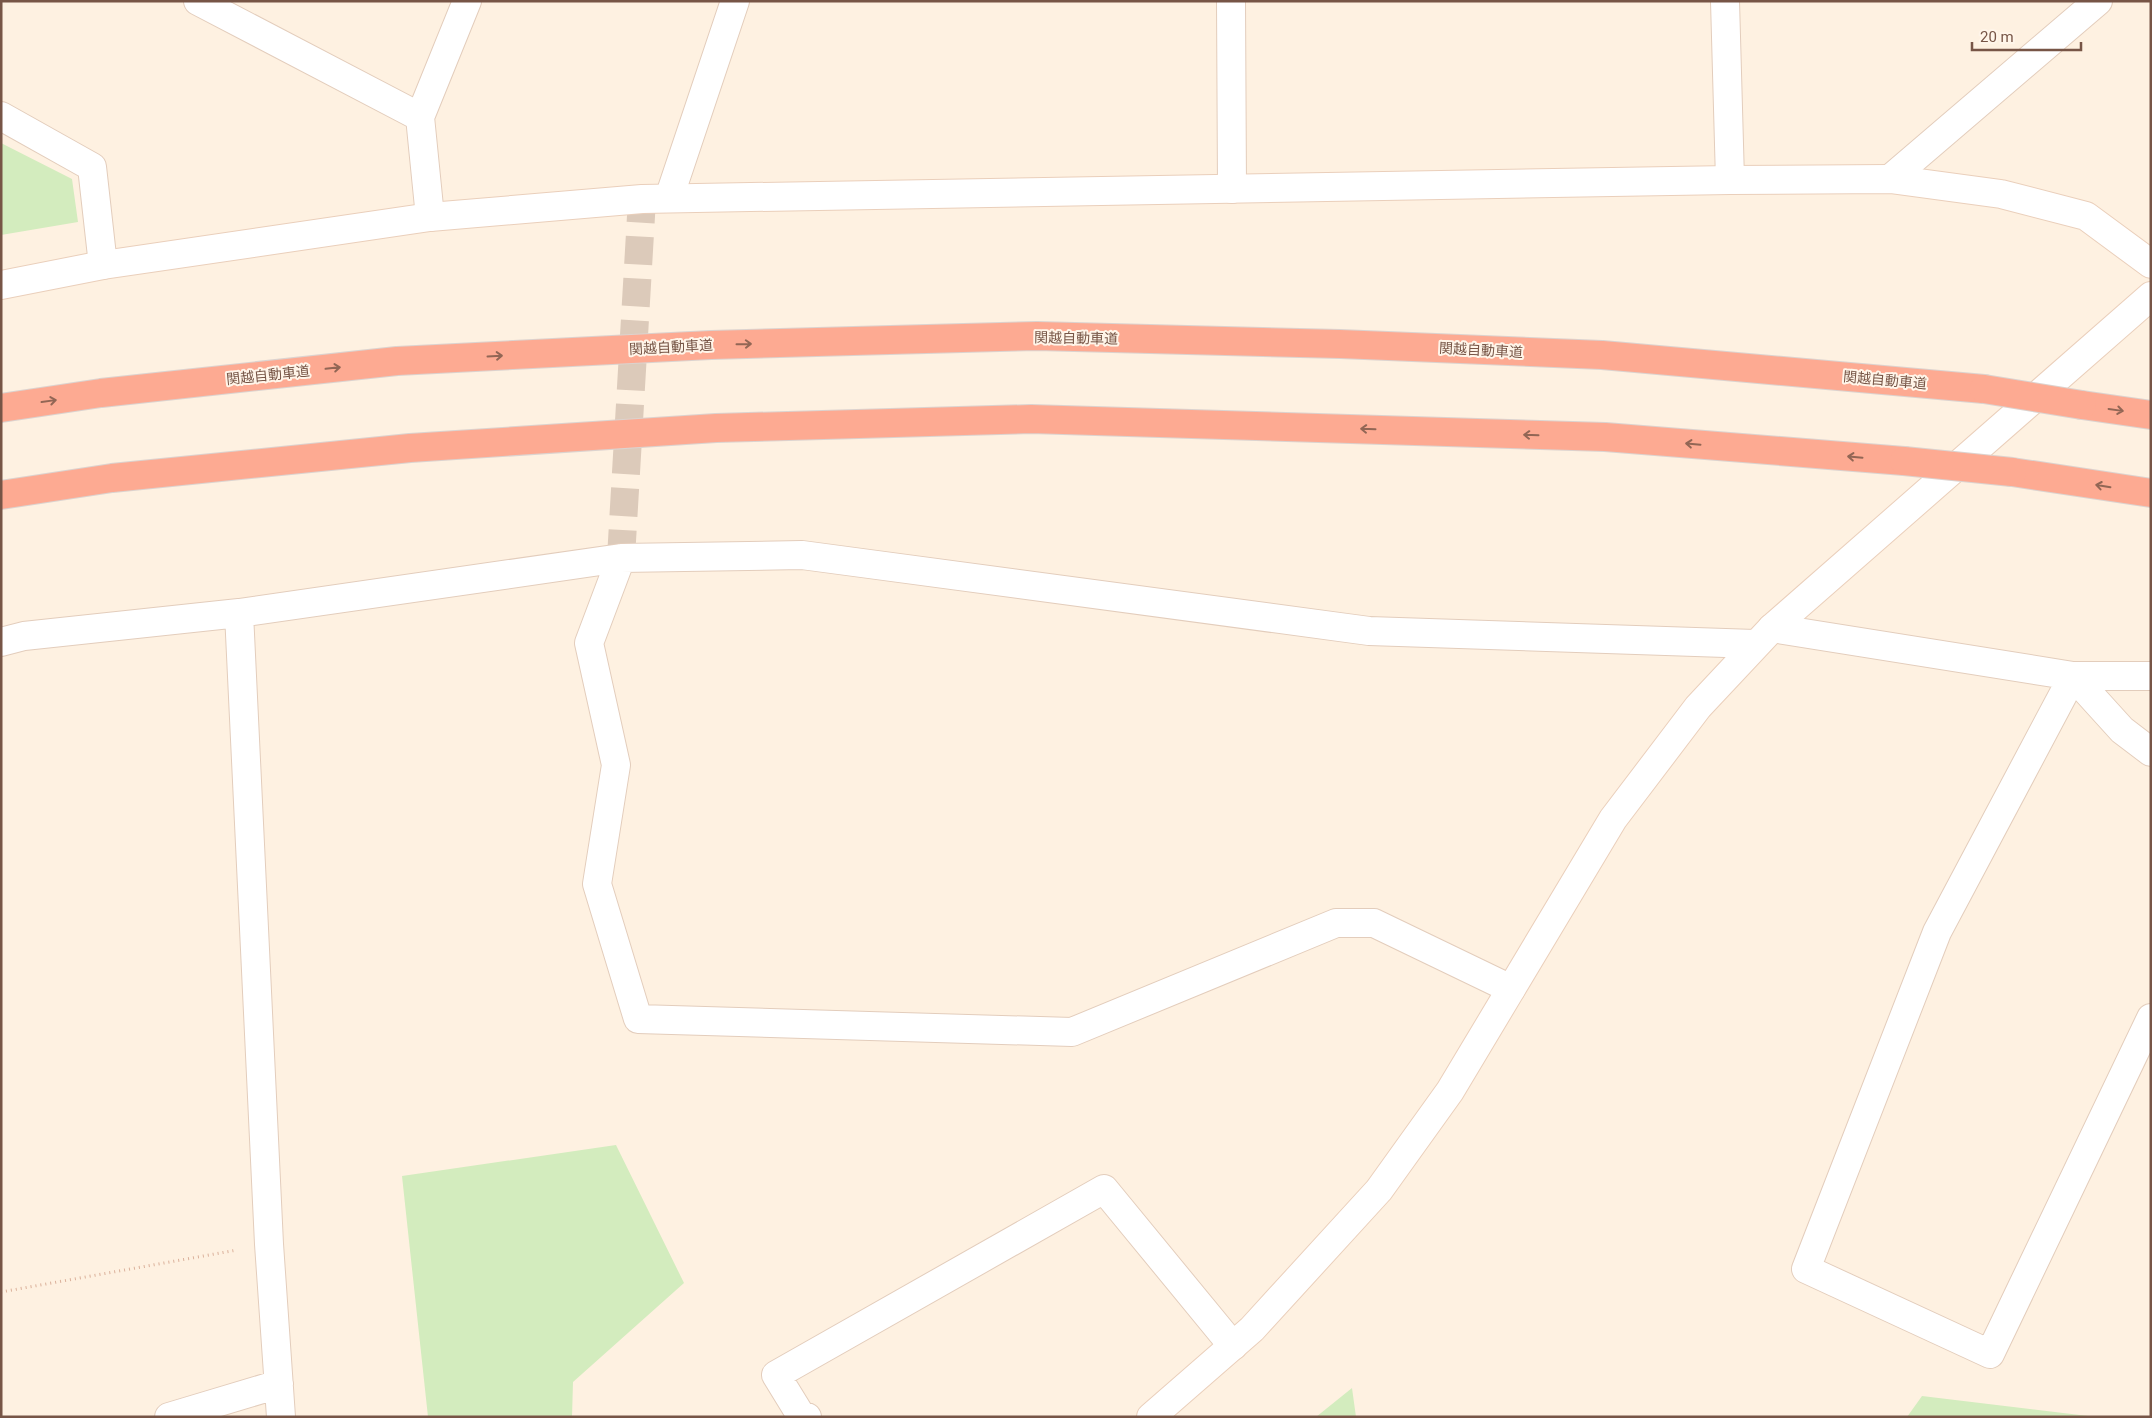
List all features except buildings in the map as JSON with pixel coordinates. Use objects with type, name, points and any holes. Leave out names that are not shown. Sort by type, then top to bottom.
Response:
[{"type":"highway","name":"関越自動車道","points":[[1,408],[101,393],[397,362],[711,345],[1037,336],[1340,344],[1602,355],[1984,389],[2151,415]]},
{"type":"highway","points":[[1,495],[112,478],[410,448],[716,428],[1031,419],[1605,437],[1904,461],[2012,472],[2151,493]]},
{"type":"street","points":[[430,217],[420,117],[467,1]]},
{"type":"street","points":[[669,198],[734,1]]},
{"type":"street","points":[[1231,1],[1232,189]]},
{"type":"street","points":[[1725,1],[1730,180]]},
{"type":"street","points":[[1890,179],[2098,1]]},
{"type":"street","points":[[202,2],[420,117]]},
{"type":"street","points":[[1,116],[92,167],[103,265]]},
{"type":"street","points":[[1,285],[103,265],[430,217],[669,198],[1730,180],[1890,179],[2001,194],[2086,216],[2151,264]]},
{"type":"street","points":[[1151,1417],[1252,1329],[1380,1190],[1450,1091],[1613,819],[1698,708],[1763,636],[2151,296]]},
{"type":"street","points":[[1,642],[24,636],[239,613],[621,558],[802,555],[1369,631],[1763,636],[2072,676],[2151,676]]},
{"type":"street","points":[[621,558],[589,643],[616,764],[597,884],[638,1019],[1072,1032],[1336,923],[1374,923],[1511,989]]},
{"type":"street","points":[[239,613],[269,1244],[281,1417]]},
{"type":"street","points":[[2072,676],[2122,730],[2151,752]]},
{"type":"street","points":[[2072,676],[1937,932],[1806,1269],[1990,1354],[2151,1018]]},
{"type":"street","points":[[807,1417],[800,1414],[776,1375],[1104,1189],[1232,1346]]},
{"type":"street","points":[[169,1417],[279,1384]]},
{"type":"path","points":[[1,1292],[269,1244]]},
{"type":"green space","points":[[1,143],[72,179],[78,222],[1,235]]},
{"type":"green space","points":[[616,1145],[684,1283],[573,1382],[572,1417],[428,1417],[402,1176]]},
{"type":"green space","points":[[1352,1388],[1356,1417],[1316,1417]]},
{"type":"green space","points":[[1922,1396],[2088,1416],[2089,1417],[1907,1417]]},
{"type":"tunnel","points":[[621,558],[642,199]]}]
